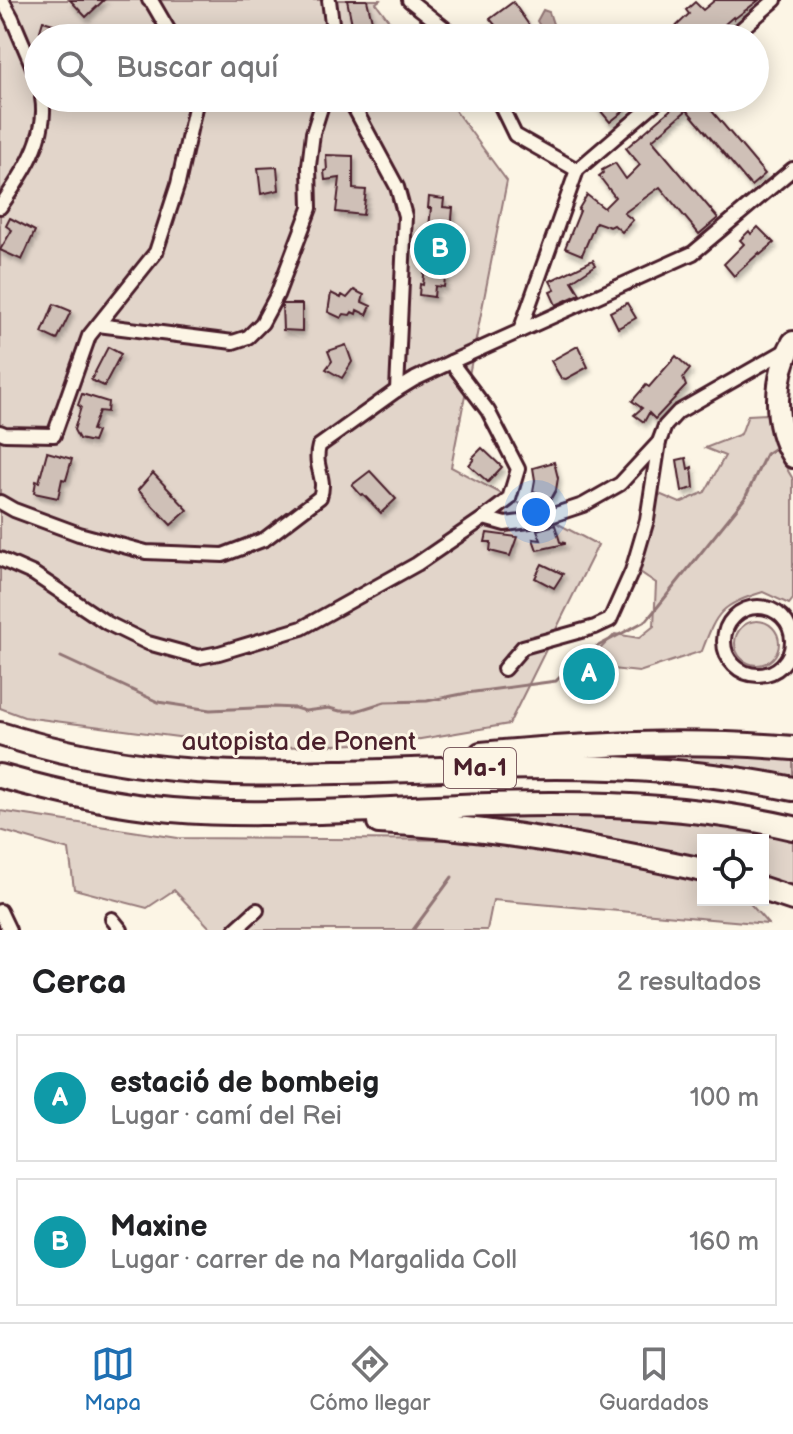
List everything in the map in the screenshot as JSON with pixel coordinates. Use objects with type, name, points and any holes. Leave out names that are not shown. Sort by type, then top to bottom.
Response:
[{"type":"highway","name":"autopista de Ponent","points":[[0,734],[85,757],[224,773],[522,766],[616,767],[711,774],[793,789]]},
{"type":"highway","points":[[165,768],[202,762],[427,759],[624,743],[710,743],[793,748]]},
{"type":"highway","name":"Ma-1","points":[[0,776],[115,804],[158,809],[246,813],[614,804],[709,812],[793,828]]},
{"type":"highway","points":[[323,812],[350,821],[445,827],[561,841],[697,869]]},
{"type":"highway","points":[[769,884],[793,890]]},
{"type":"highway","points":[[769,891],[793,899]]},
{"type":"main road","points":[[791,345],[779,383],[779,419],[784,441],[793,457]]},
{"type":"street","points":[[2,0],[24,44]]},
{"type":"street","points":[[149,0],[165,24]]},
{"type":"street","points":[[329,0],[332,24]]},
{"type":"street","points":[[409,0],[439,24]]},
{"type":"street","points":[[747,24],[775,0]]},
{"type":"street","points":[[0,207],[40,139],[42,112]]},
{"type":"street","points":[[0,432],[54,435],[89,336],[156,252],[178,184],[194,112]]},
{"type":"street","points":[[98,325],[219,341],[233,342],[248,337],[262,323],[277,295],[310,208],[309,166],[313,133],[320,112]]},
{"type":"street","points":[[357,112],[397,187],[405,216],[397,390]]},
{"type":"street","points":[[504,112],[515,135],[577,170]]},
{"type":"street","points":[[520,331],[577,170],[645,112]]},
{"type":"street","points":[[0,502],[79,534],[146,552],[223,555],[265,539],[320,497],[324,487],[315,458],[319,446],[397,390],[451,362],[693,253],[793,169]]},
{"type":"street","points":[[504,669],[523,647],[610,620],[632,571],[647,520],[659,442],[665,426],[678,412],[791,345]]},
{"type":"street","points":[[0,559],[34,574],[107,623],[134,637],[199,657],[302,628],[417,564],[509,499],[518,469],[488,411],[451,362]]},
{"type":"street","points":[[484,518],[505,524],[538,520],[583,505],[620,484],[659,442]]},
{"type":"street","points":[[756,606],[780,614],[791,630],[793,641],[785,663],[765,675],[754,675],[733,665],[727,656],[724,634],[735,615],[756,606]]},
{"type":"street","points":[[235,930],[257,910]]},
{"type":"street","points":[[0,911],[9,930]]},
{"type":"street","points":[[112,919],[121,930]]},
{"type":"shaded area","points":[[0,0],[380,0],[376,3],[392,24],[24,24],[24,112],[456,112],[507,181],[451,467],[598,545],[509,724],[403,742],[263,748],[24,717],[0,708]]},
{"type":"shaded area","points":[[543,10],[549,12],[553,24],[539,24],[537,21]]},
{"type":"shaded area","points":[[766,414],[793,479],[793,599],[789,604],[763,592],[729,606],[717,618],[702,651],[639,672],[593,667],[598,651],[615,634],[639,638],[654,626],[656,583],[640,572],[659,494],[680,503],[705,492],[725,456],[705,448],[741,434],[748,415]]},
{"type":"shaded area","points":[[757,621],[772,628],[779,643],[772,658],[757,665],[742,658],[735,643],[742,628]]},
{"type":"shaded area","points":[[606,751],[793,755],[793,776],[686,760],[607,756]]},
{"type":"shaded area","points":[[0,811],[178,838],[491,840],[697,878],[697,906],[752,906],[768,924],[493,900],[487,930],[212,930],[174,890],[147,908],[74,889],[69,850],[0,830]]},
{"type":"shaded area","points":[[477,817],[646,818],[764,832],[793,839],[793,885],[769,879],[769,834],[697,834],[697,862],[477,822]]},
{"type":"building","points":[[70,0],[104,0],[86,17]]},
{"type":"building","points":[[347,0],[367,0],[373,24],[352,24]]},
{"type":"building","points":[[715,0],[759,0],[725,24],[679,24],[689,14],[686,10],[695,2],[703,10]]},
{"type":"building","points":[[513,2],[528,24],[494,24],[490,19]]},
{"type":"building","points":[[602,112],[623,112],[610,122]]},
{"type":"building","points":[[668,112],[685,112],[652,140],[718,218],[699,234],[660,187],[624,213],[633,220],[622,232],[614,225],[610,227],[596,222],[582,255],[565,248],[578,210],[587,195],[604,208],[615,197],[599,176],[602,170],[615,163],[626,179],[640,165],[626,148]]},
{"type":"building","points":[[689,112],[713,112],[765,174],[751,186]]},
{"type":"building","points":[[326,155],[353,156],[353,189],[366,190],[363,215],[336,212],[340,178],[325,180]]},
{"type":"building","points":[[277,167],[279,190],[261,194],[258,168]]},
{"type":"building","points":[[429,197],[444,199],[443,207],[453,208],[451,257],[447,257],[444,287],[435,286],[434,297],[419,295],[420,284],[423,285],[431,208],[428,208]]},
{"type":"building","points":[[10,218],[35,231],[22,260],[0,250],[12,230],[6,226]]},
{"type":"building","points":[[758,227],[774,243],[734,276],[724,264],[744,244],[740,240]]},
{"type":"building","points":[[593,260],[596,265],[572,281],[580,294],[556,305],[550,292],[555,290],[550,281]]},
{"type":"building","points":[[354,290],[364,295],[362,302],[371,306],[367,315],[357,310],[356,314],[344,314],[341,318],[328,312],[331,293],[347,298]]},
{"type":"building","points":[[627,303],[636,318],[618,328],[610,312]]},
{"type":"building","points":[[54,304],[71,311],[57,340],[42,333]]},
{"type":"building","points":[[282,304],[302,304],[302,331],[283,330]]},
{"type":"building","points":[[346,345],[352,362],[342,378],[326,369],[332,361],[328,351]]},
{"type":"building","points":[[578,346],[588,367],[566,379],[561,378],[551,361]]},
{"type":"building","points":[[108,347],[121,354],[104,386],[91,380]]},
{"type":"building","points":[[676,356],[690,369],[683,378],[686,386],[655,419],[649,413],[644,422],[634,415],[642,408],[632,401]]},
{"type":"building","points":[[82,394],[108,402],[107,412],[99,411],[92,430],[97,432],[93,442],[79,439],[74,430]]},
{"type":"building","points":[[482,448],[502,467],[488,482],[469,465]]},
{"type":"building","points":[[47,452],[72,459],[66,480],[62,479],[58,498],[34,493]]},
{"type":"building","points":[[686,458],[688,469],[692,467],[694,488],[682,491],[677,460]]},
{"type":"building","points":[[554,462],[558,478],[551,499],[533,491],[533,468]]},
{"type":"building","points":[[370,471],[396,499],[381,513],[352,485]]},
{"type":"building","points":[[153,473],[188,510],[171,525],[138,490]]},
{"type":"building","points":[[555,525],[560,542],[565,544],[537,550],[533,539],[541,540],[537,530]]},
{"type":"building","points":[[487,533],[517,537],[510,556],[490,551],[491,542],[485,542]]},
{"type":"building","points":[[542,564],[563,574],[554,588],[535,578]]},
{"type":"waterway","points":[[61,657],[158,702],[210,710],[273,707],[305,711],[329,708],[356,711],[385,702],[427,701],[556,681],[583,654],[647,620],[745,498],[766,454],[778,446]]},
{"type":"waterway","points":[[413,930],[452,877]]},
{"type":"place","name":"Maxine","points":[[440,249]]},
{"type":"place","name":"estació de bombeig","points":[[589,674]]}]
